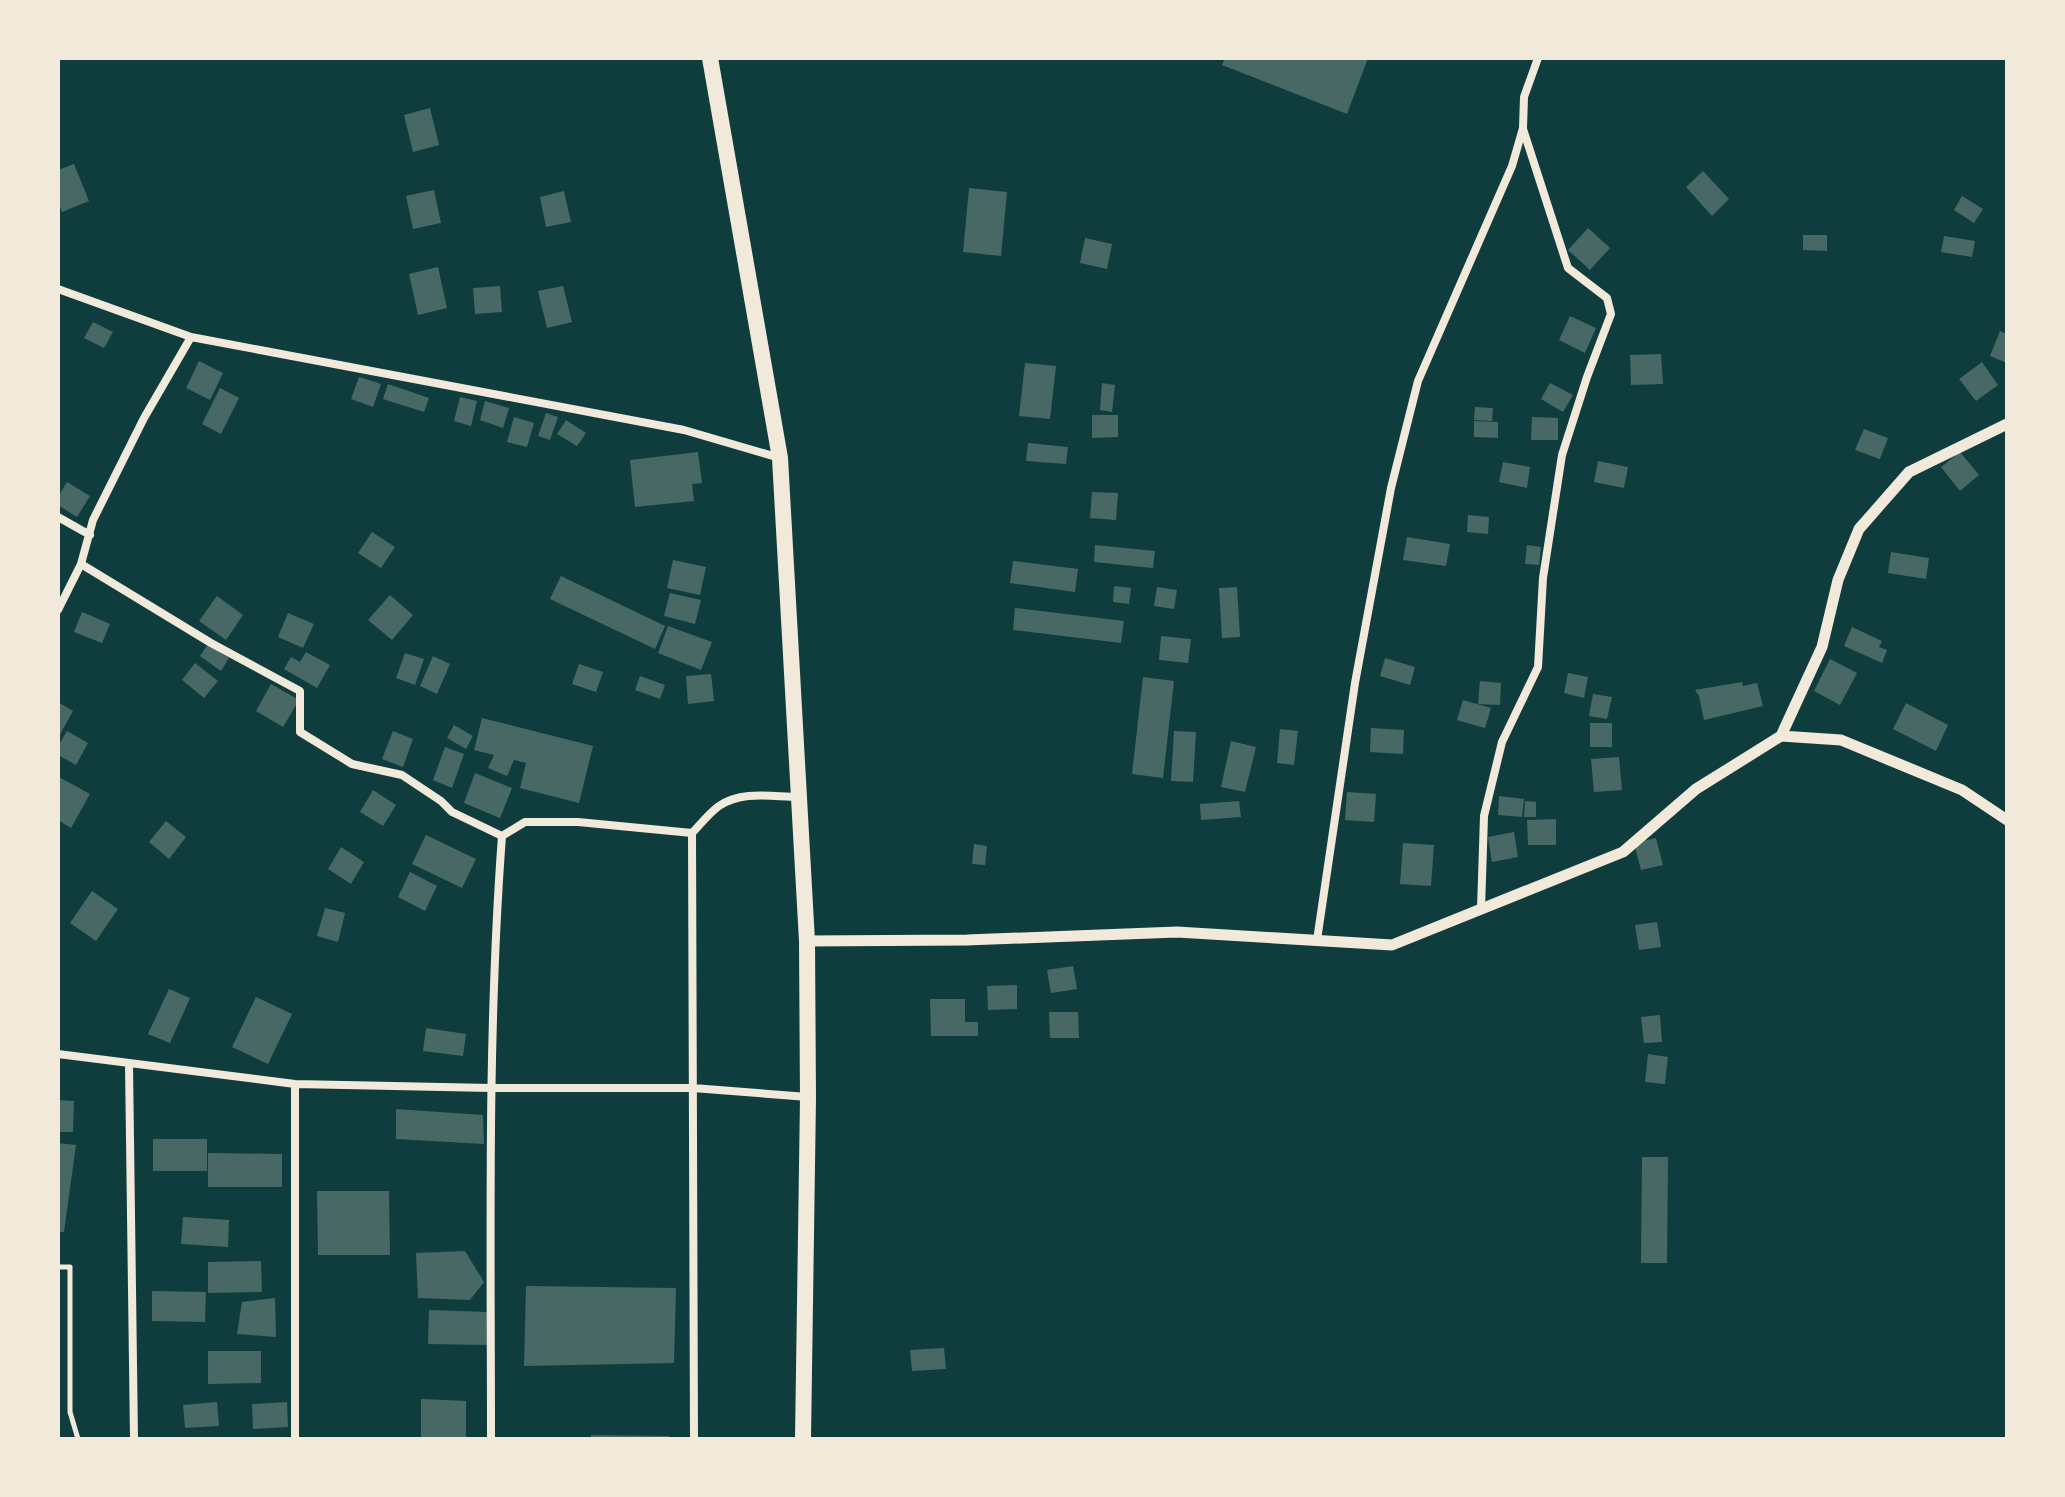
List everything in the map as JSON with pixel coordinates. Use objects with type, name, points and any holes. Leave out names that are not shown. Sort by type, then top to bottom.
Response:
[{"type":"highway","points":[[710,58],[780,458],[807,941],[803,1439]]},
{"type":"street","points":[[1317,940],[1355,683],[1391,488],[1418,381],[1512,166],[1523,128],[1524,97],[1538,58]]},
{"type":"street","points":[[1481,909],[1484,816],[1502,742],[1538,667],[1543,578],[1562,455],[1611,314],[1607,298],[1568,268],[1523,128]]},
{"type":"street","points":[[58,289],[191,337],[684,430],[780,458]]},
{"type":"street","points":[[58,610],[81,564],[93,520],[144,418],[191,337]]},
{"type":"street","points":[[807,941],[967,940],[1177,932],[1392,945],[1623,852],[1696,789],[1781,736],[1822,647],[1838,580],[1859,529],[1909,472],[2007,424]]},
{"type":"street","points":[[58,517],[90,535]]},
{"type":"street","points":[[81,564],[211,643],[300,691],[300,732],[352,764],[402,775],[452,812],[502,836]]},
{"type":"street","points":[[1781,736],[1841,740],[1962,790],[2007,820]]},
{"type":"street","points":[[694,1439],[692,833],[719,806],[743,796],[799,797]]},
{"type":"street","points":[[502,836],[525,822],[578,822],[692,833]]},
{"type":"street","points":[[491,1439],[491,1088],[496,917],[502,836]]},
{"type":"street","points":[[58,1054],[295,1084],[693,1088],[808,1098]]},
{"type":"street","points":[[129,1064],[134,1439]]},
{"type":"street","points":[[295,1084],[295,1439]]},
{"type":"lane","points":[[58,1267],[70,1267],[70,1412],[78,1439]]},
{"type":"building","points":[[1225,58],[1368,58],[1347,114],[1222,65]]},
{"type":"building","points":[[430,108],[439,145],[413,152],[404,115]]},
{"type":"building","points":[[74,164],[89,201],[62,212],[58,201],[58,170]]},
{"type":"building","points":[[1703,171],[1729,199],[1712,216],[1686,187]]},
{"type":"building","points":[[969,188],[1007,192],[1001,256],[963,252]]},
{"type":"building","points":[[434,190],[441,223],[413,229],[406,196]]},
{"type":"building","points":[[564,191],[571,222],[546,227],[540,197]]},
{"type":"building","points":[[1962,196],[1983,209],[1974,223],[1954,210]]},
{"type":"building","points":[[1588,228],[1610,248],[1590,270],[1568,250]]},
{"type":"building","points":[[1803,235],[1827,235],[1827,251],[1803,250]]},
{"type":"building","points":[[1944,236],[1975,241],[1972,257],[1941,252]]},
{"type":"building","points":[[1085,238],[1112,244],[1107,269],[1080,263]]},
{"type":"building","points":[[438,267],[447,308],[418,315],[409,274]]},
{"type":"building","points":[[500,286],[502,312],[475,314],[473,288]]},
{"type":"building","points":[[563,286],[572,322],[547,328],[538,291]]},
{"type":"building","points":[[1570,316],[1596,328],[1585,353],[1559,340]]},
{"type":"building","points":[[93,322],[113,332],[104,348],[84,338]]},
{"type":"building","points":[[2000,331],[2007,334],[2007,363],[1990,356]]},
{"type":"building","points":[[1661,354],[1663,384],[1631,385],[1630,355]]},
{"type":"building","points":[[199,361],[223,373],[210,400],[186,388]]},
{"type":"building","points":[[1982,362],[1998,385],[1976,401],[1959,379]]},
{"type":"building","points":[[1025,363],[1056,366],[1050,419],[1019,416]]},
{"type":"building","points":[[359,377],[381,384],[373,407],[351,399]]},
{"type":"building","points":[[1102,383],[1115,385],[1112,412],[1100,410]]},
{"type":"building","points":[[1550,383],[1573,395],[1563,412],[1541,399]]},
{"type":"building","points":[[388,384],[429,398],[424,412],[383,399]]},
{"type":"building","points":[[220,388],[239,398],[221,434],[202,424]]},
{"type":"building","points":[[460,397],[477,401],[471,426],[454,421]]},
{"type":"building","points":[[485,401],[509,408],[503,428],[480,420]]},
{"type":"building","points":[[1475,407],[1493,408],[1492,421],[1474,420]]},
{"type":"building","points":[[546,413],[558,417],[550,440],[538,436]]},
{"type":"building","points":[[1092,415],[1118,415],[1118,437],[1092,438]]},
{"type":"building","points":[[514,417],[534,423],[527,447],[507,442]]},
{"type":"building","points":[[1532,417],[1558,418],[1558,440],[1531,440]]},
{"type":"building","points":[[566,420],[586,433],[577,446],[557,434]]},
{"type":"building","points":[[1474,421],[1498,422],[1498,438],[1474,437]]},
{"type":"building","points":[[1864,429],[1888,438],[1880,459],[1855,450]]},
{"type":"building","points":[[1028,443],[1068,447],[1066,464],[1026,461]]},
{"type":"building","points":[[698,452],[702,483],[692,484],[694,501],[635,507],[630,460]]},
{"type":"building","points":[[1960,452],[1979,475],[1960,491],[1941,467]]},
{"type":"building","points":[[1598,461],[1628,467],[1624,488],[1594,482]]},
{"type":"building","points":[[1503,462],[1530,467],[1527,488],[1499,482]]},
{"type":"building","points":[[67,482],[90,496],[77,517],[58,505],[58,497]]},
{"type":"building","points":[[1092,492],[1118,493],[1116,520],[1090,518]]},
{"type":"building","points":[[1468,515],[1489,517],[1488,534],[1467,532]]},
{"type":"building","points":[[372,532],[395,547],[381,568],[358,553]]},
{"type":"building","points":[[1407,537],[1450,544],[1446,566],[1403,560]]},
{"type":"building","points":[[1095,545],[1155,551],[1153,568],[1094,562]]},
{"type":"building","points":[[1527,545],[1541,547],[1539,565],[1525,564]]},
{"type":"building","points":[[1891,552],[1929,558],[1926,579],[1888,573]]},
{"type":"building","points":[[673,560],[706,567],[700,595],[667,588]]},
{"type":"building","points":[[1013,561],[1078,569],[1075,592],[1010,583]]},
{"type":"building","points":[[561,576],[665,626],[655,649],[550,599]]},
{"type":"building","points":[[1114,586],[1131,588],[1129,604],[1113,602]]},
{"type":"building","points":[[1157,587],[1177,590],[1174,609],[1154,606]]},
{"type":"building","points":[[1237,587],[1240,637],[1222,638],[1219,588]]},
{"type":"building","points":[[670,593],[701,600],[695,624],[664,616]]},
{"type":"building","points":[[390,595],[413,615],[392,640],[368,620]]},
{"type":"building","points":[[217,596],[243,615],[226,640],[199,621]]},
{"type":"building","points":[[1015,608],[1124,621],[1121,643],[1013,630]]},
{"type":"building","points":[[82,612],[110,624],[102,643],[74,632]]},
{"type":"building","points":[[288,613],[314,624],[303,648],[278,637]]},
{"type":"building","points":[[668,626],[712,642],[701,670],[658,653]]},
{"type":"building","points":[[1852,627],[1882,641],[1879,647],[1887,650],[1882,663],[1844,646]]},
{"type":"building","points":[[1161,636],[1191,639],[1188,663],[1159,660]]},
{"type":"building","points":[[208,644],[229,658],[221,671],[200,656]]},
{"type":"building","points":[[306,652],[330,665],[317,688],[284,669],[291,657],[300,662]]},
{"type":"building","points":[[405,653],[424,659],[415,685],[396,678]]},
{"type":"building","points":[[433,656],[450,664],[437,694],[420,686]]},
{"type":"building","points":[[1385,658],[1415,667],[1410,685],[1380,676]]},
{"type":"building","points":[[1830,659],[1857,673],[1840,705],[1814,691]]},
{"type":"building","points":[[195,663],[218,681],[204,698],[182,680]]},
{"type":"building","points":[[579,664],[603,672],[596,692],[572,684]]},
{"type":"building","points":[[1568,673],[1588,677],[1584,698],[1564,693]]},
{"type":"building","points":[[711,674],[714,701],[688,704],[686,676]]},
{"type":"building","points":[[640,676],[665,685],[660,699],[635,690]]},
{"type":"building","points":[[1143,677],[1174,681],[1163,778],[1132,774]]},
{"type":"building","points":[[1480,681],[1501,683],[1500,705],[1478,704]]},
{"type":"building","points":[[1742,682],[1743,686],[1757,683],[1763,706],[1704,720],[1695,690]]},
{"type":"building","points":[[271,684],[299,700],[283,727],[256,711]]},
{"type":"building","points":[[1593,694],[1612,697],[1607,719],[1589,716]]},
{"type":"building","points":[[1463,700],[1491,708],[1485,728],[1457,720]]},
{"type":"building","points":[[58,702],[73,711],[58,738]]},
{"type":"building","points":[[1906,703],[1948,725],[1936,751],[1893,729]]},
{"type":"building","points":[[482,718],[593,746],[579,803],[520,788],[526,763],[514,760],[507,776],[488,768],[494,755],[474,750]]},
{"type":"building","points":[[1590,723],[1612,723],[1612,747],[1590,747]]},
{"type":"building","points":[[454,725],[473,736],[466,749],[447,738]]},
{"type":"building","points":[[1371,728],[1404,730],[1403,754],[1370,752]]},
{"type":"building","points":[[1280,729],[1298,731],[1294,765],[1277,763]]},
{"type":"building","points":[[67,731],[88,743],[76,765],[58,755],[58,746]]},
{"type":"building","points":[[393,731],[413,739],[403,767],[382,759]]},
{"type":"building","points":[[1174,731],[1196,732],[1193,782],[1171,781]]},
{"type":"building","points":[[1231,741],[1256,747],[1245,792],[1221,787]]},
{"type":"building","points":[[445,747],[464,754],[452,788],[433,780]]},
{"type":"building","points":[[1619,757],[1622,790],[1594,792],[1591,759]]},
{"type":"building","points":[[475,773],[512,788],[500,818],[464,803]]},
{"type":"building","points":[[59,777],[90,794],[71,828],[58,820]]},
{"type":"building","points":[[373,790],[396,805],[383,826],[360,812]]},
{"type":"building","points":[[1347,792],[1376,794],[1374,822],[1345,820]]},
{"type":"building","points":[[1499,796],[1524,799],[1522,817],[1498,815]]},
{"type":"building","points":[[1239,801],[1241,817],[1201,820],[1200,804]]},
{"type":"building","points":[[1525,801],[1536,802],[1536,817],[1524,817]]},
{"type":"building","points":[[1556,819],[1556,845],[1528,845],[1527,820]]},
{"type":"building","points":[[166,821],[186,837],[169,859],[149,842]]},
{"type":"building","points":[[1514,832],[1518,857],[1492,862],[1488,837]]},
{"type":"building","points":[[426,835],[476,859],[462,888],[412,864]]},
{"type":"building","points":[[1656,838],[1663,865],[1641,870],[1634,843]]},
{"type":"building","points":[[1403,843],[1434,845],[1431,886],[1400,884]]},
{"type":"building","points":[[974,844],[987,846],[985,865],[972,864]]},
{"type":"building","points":[[341,847],[364,862],[351,884],[328,869]]},
{"type":"building","points":[[410,872],[437,886],[425,911],[398,897]]},
{"type":"building","points":[[92,891],[118,909],[96,941],[70,923]]},
{"type":"building","points":[[325,908],[345,913],[338,942],[317,936]]},
{"type":"building","points":[[1657,922],[1661,947],[1639,950],[1635,925]]},
{"type":"building","points":[[1073,966],[1077,989],[1051,993],[1047,970]]},
{"type":"building","points":[[1017,985],[1017,1009],[988,1010],[987,986]]},
{"type":"building","points":[[169,989],[190,998],[170,1043],[148,1034]]},
{"type":"building","points":[[256,997],[292,1014],[268,1064],[232,1047]]},
{"type":"building","points":[[930,999],[965,999],[965,1022],[978,1022],[978,1036],[931,1036]]},
{"type":"building","points":[[1049,1012],[1078,1012],[1079,1038],[1050,1038]]},
{"type":"building","points":[[1660,1015],[1662,1042],[1644,1043],[1641,1017]]},
{"type":"building","points":[[426,1028],[466,1034],[463,1056],[423,1051]]},
{"type":"building","points":[[1648,1054],[1668,1057],[1665,1084],[1645,1082]]},
{"type":"building","points":[[58,1100],[74,1101],[73,1132],[58,1132]]},
{"type":"building","points":[[396,1109],[483,1115],[484,1144],[396,1139]]},
{"type":"building","points":[[153,1139],[207,1139],[207,1171],[153,1171]]},
{"type":"building","points":[[58,1143],[76,1145],[64,1232],[58,1232]]},
{"type":"building","points":[[208,1153],[282,1154],[282,1187],[208,1187]]},
{"type":"building","points":[[1642,1157],[1668,1157],[1667,1263],[1641,1263]]},
{"type":"building","points":[[317,1191],[389,1191],[390,1255],[318,1255]]},
{"type":"building","points":[[183,1217],[229,1220],[228,1247],[181,1244]]},
{"type":"building","points":[[465,1251],[484,1282],[470,1300],[418,1298],[416,1253]]},
{"type":"building","points":[[261,1261],[262,1292],[208,1293],[208,1262]]},
{"type":"building","points":[[526,1286],[676,1288],[674,1363],[524,1366]]},
{"type":"building","points":[[152,1291],[206,1292],[205,1322],[152,1321]]},
{"type":"building","points":[[275,1298],[276,1337],[237,1334],[242,1302]]},
{"type":"building","points":[[429,1310],[487,1312],[487,1345],[428,1344]]},
{"type":"building","points":[[944,1348],[946,1369],[912,1371],[910,1350]]},
{"type":"building","points":[[208,1351],[261,1351],[261,1383],[208,1384]]},
{"type":"building","points":[[421,1399],[466,1401],[466,1439],[421,1439]]},
{"type":"building","points":[[217,1402],[219,1426],[185,1428],[183,1405]]},
{"type":"building","points":[[287,1402],[288,1427],[253,1429],[252,1404]]},
{"type":"building","points":[[591,1435],[669,1436],[669,1439],[591,1439]]}]
